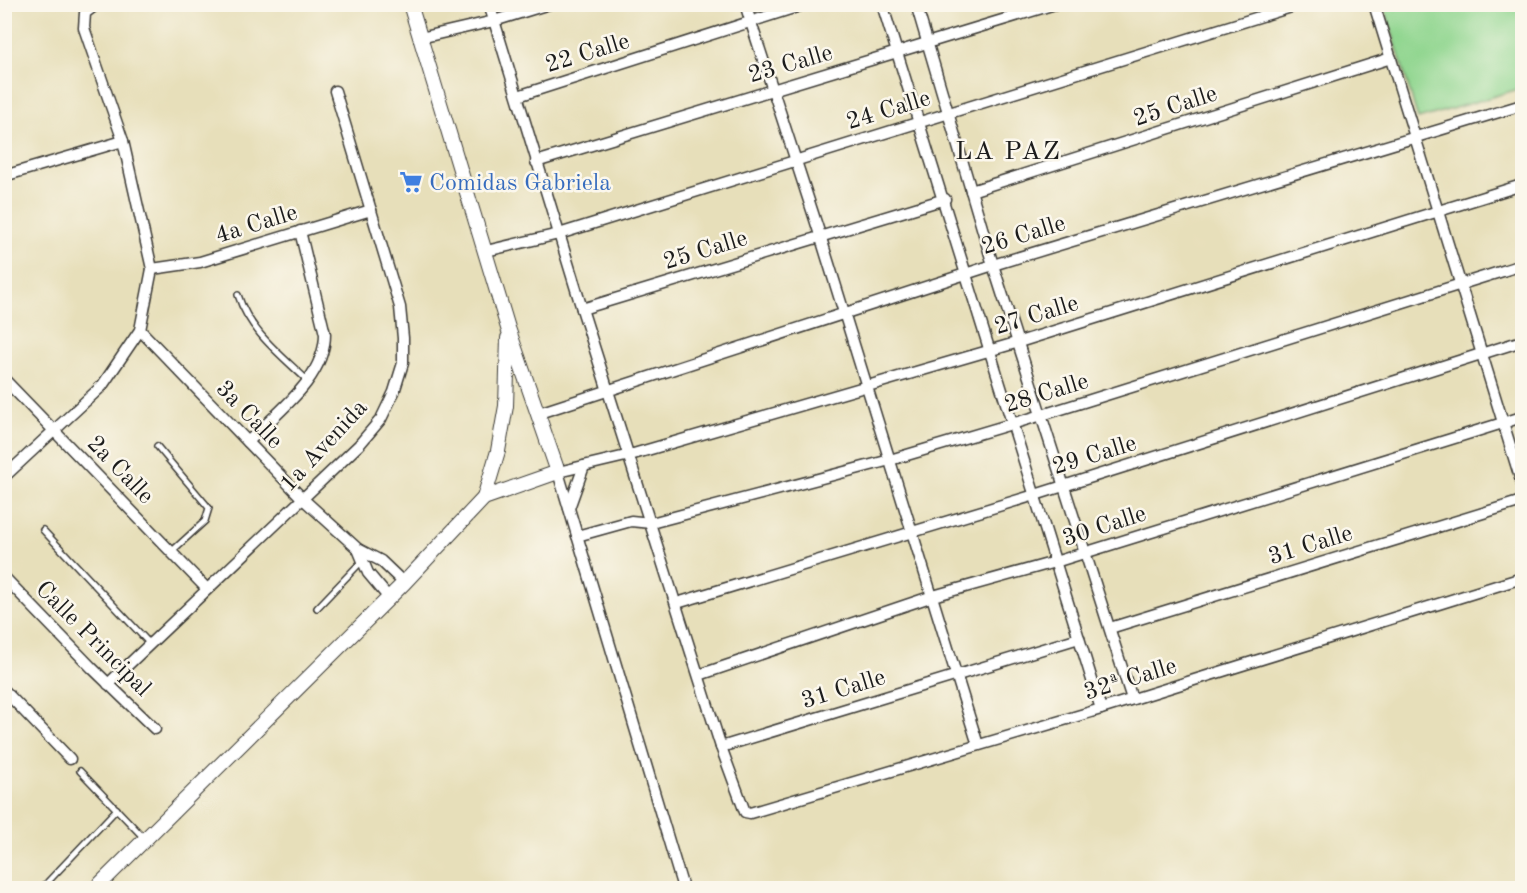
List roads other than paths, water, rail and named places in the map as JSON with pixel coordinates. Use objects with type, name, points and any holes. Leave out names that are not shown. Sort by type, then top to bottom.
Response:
[{"type":"street","points":[[4,477],[102,386],[140,330],[152,268],[123,141],[84,28],[85,13],[97,4]]},
{"type":"street","points":[[410,4],[508,328],[558,472],[683,888]]},
{"type":"street","points":[[489,4],[582,309],[630,454],[721,747]]},
{"type":"street","points":[[420,38],[494,21],[549,4]]},
{"type":"street","points":[[746,4],[771,90],[796,159],[933,596],[978,746]]},
{"type":"street","name":"22 Calle","points":[[518,96],[806,4]]},
{"type":"street","points":[[882,4],[921,121],[1101,709]]},
{"type":"street","points":[[916,4],[993,265],[1132,699]]},
{"type":"street","name":"23 Calle","points":[[537,162],[771,90],[898,54],[1055,4]]},
{"type":"street","name":"24 Calle","points":[[486,251],[559,234],[1301,4]]},
{"type":"street","points":[[1374,4],[1522,483]]},
{"type":"street","name":"25 Calle","points":[[971,191],[1391,58]]},
{"type":"street","name":"1a Avenida","points":[[108,684],[359,445],[381,419],[394,392],[403,363],[400,307],[335,91]]},
{"type":"street","name":"26 Calle","points":[[538,413],[993,265],[1522,105]]},
{"type":"street","points":[[4,176],[123,141]]},
{"type":"street","name":"27 Calle","points":[[558,472],[630,454],[1019,342],[1522,185]]},
{"type":"street","name":"25 Calle","points":[[582,309],[820,235],[945,200]]},
{"type":"street","name":"4a Calle","points":[[152,268],[201,262],[371,210]]},
{"type":"street","points":[[248,442],[308,381],[325,350],[325,334],[300,231]]},
{"type":"street","name":"28 Calle","points":[[577,536],[632,521],[651,523],[890,460],[1461,286],[1522,265]]},
{"type":"street","points":[[96,888],[404,583],[484,498],[498,451],[506,406],[508,328]]},
{"type":"street","name":"3a Calle","points":[[140,330],[303,499],[361,554],[381,561],[404,583]]},
{"type":"street","name":"29 Calle","points":[[677,603],[1035,495],[1522,341]]},
{"type":"street","name":"2a Calle","points":[[4,379],[207,589]]},
{"type":"street","name":"30 Calle","points":[[699,675],[933,596],[1055,562],[1522,417]]},
{"type":"street","points":[[569,509],[584,466]]},
{"type":"street","points":[[484,498],[558,472]]},
{"type":"street","name":"31 Calle","points":[[1110,628],[1522,501]]},
{"type":"street","name":"3a Calle","points":[[361,554],[368,573],[389,597]]},
{"type":"street","name":"Calle Principal","points":[[4,577],[155,729]]},
{"type":"street","name":"32ª Calle","points":[[721,747],[741,807],[750,813],[1101,709],[1522,578]]},
{"type":"street","name":"31 Calle","points":[[721,747],[1079,638]]},
{"type":"street","points":[[4,690],[70,759]]},
{"type":"lane","points":[[238,295],[244,315],[259,334],[308,381]]},
{"type":"lane","points":[[157,446],[209,508],[205,521],[171,552]]},
{"type":"lane","points":[[43,530],[150,644]]},
{"type":"lane","points":[[317,608],[361,554]]},
{"type":"lane","points":[[80,771],[146,840]]},
{"type":"lane","points":[[42,888],[117,809]]},
{"type":"place","name":"Comidas Gabriela","points":[[411,182]]},
{"type":"district","name":"LA PAZ","points":[[1008,150]]}]
